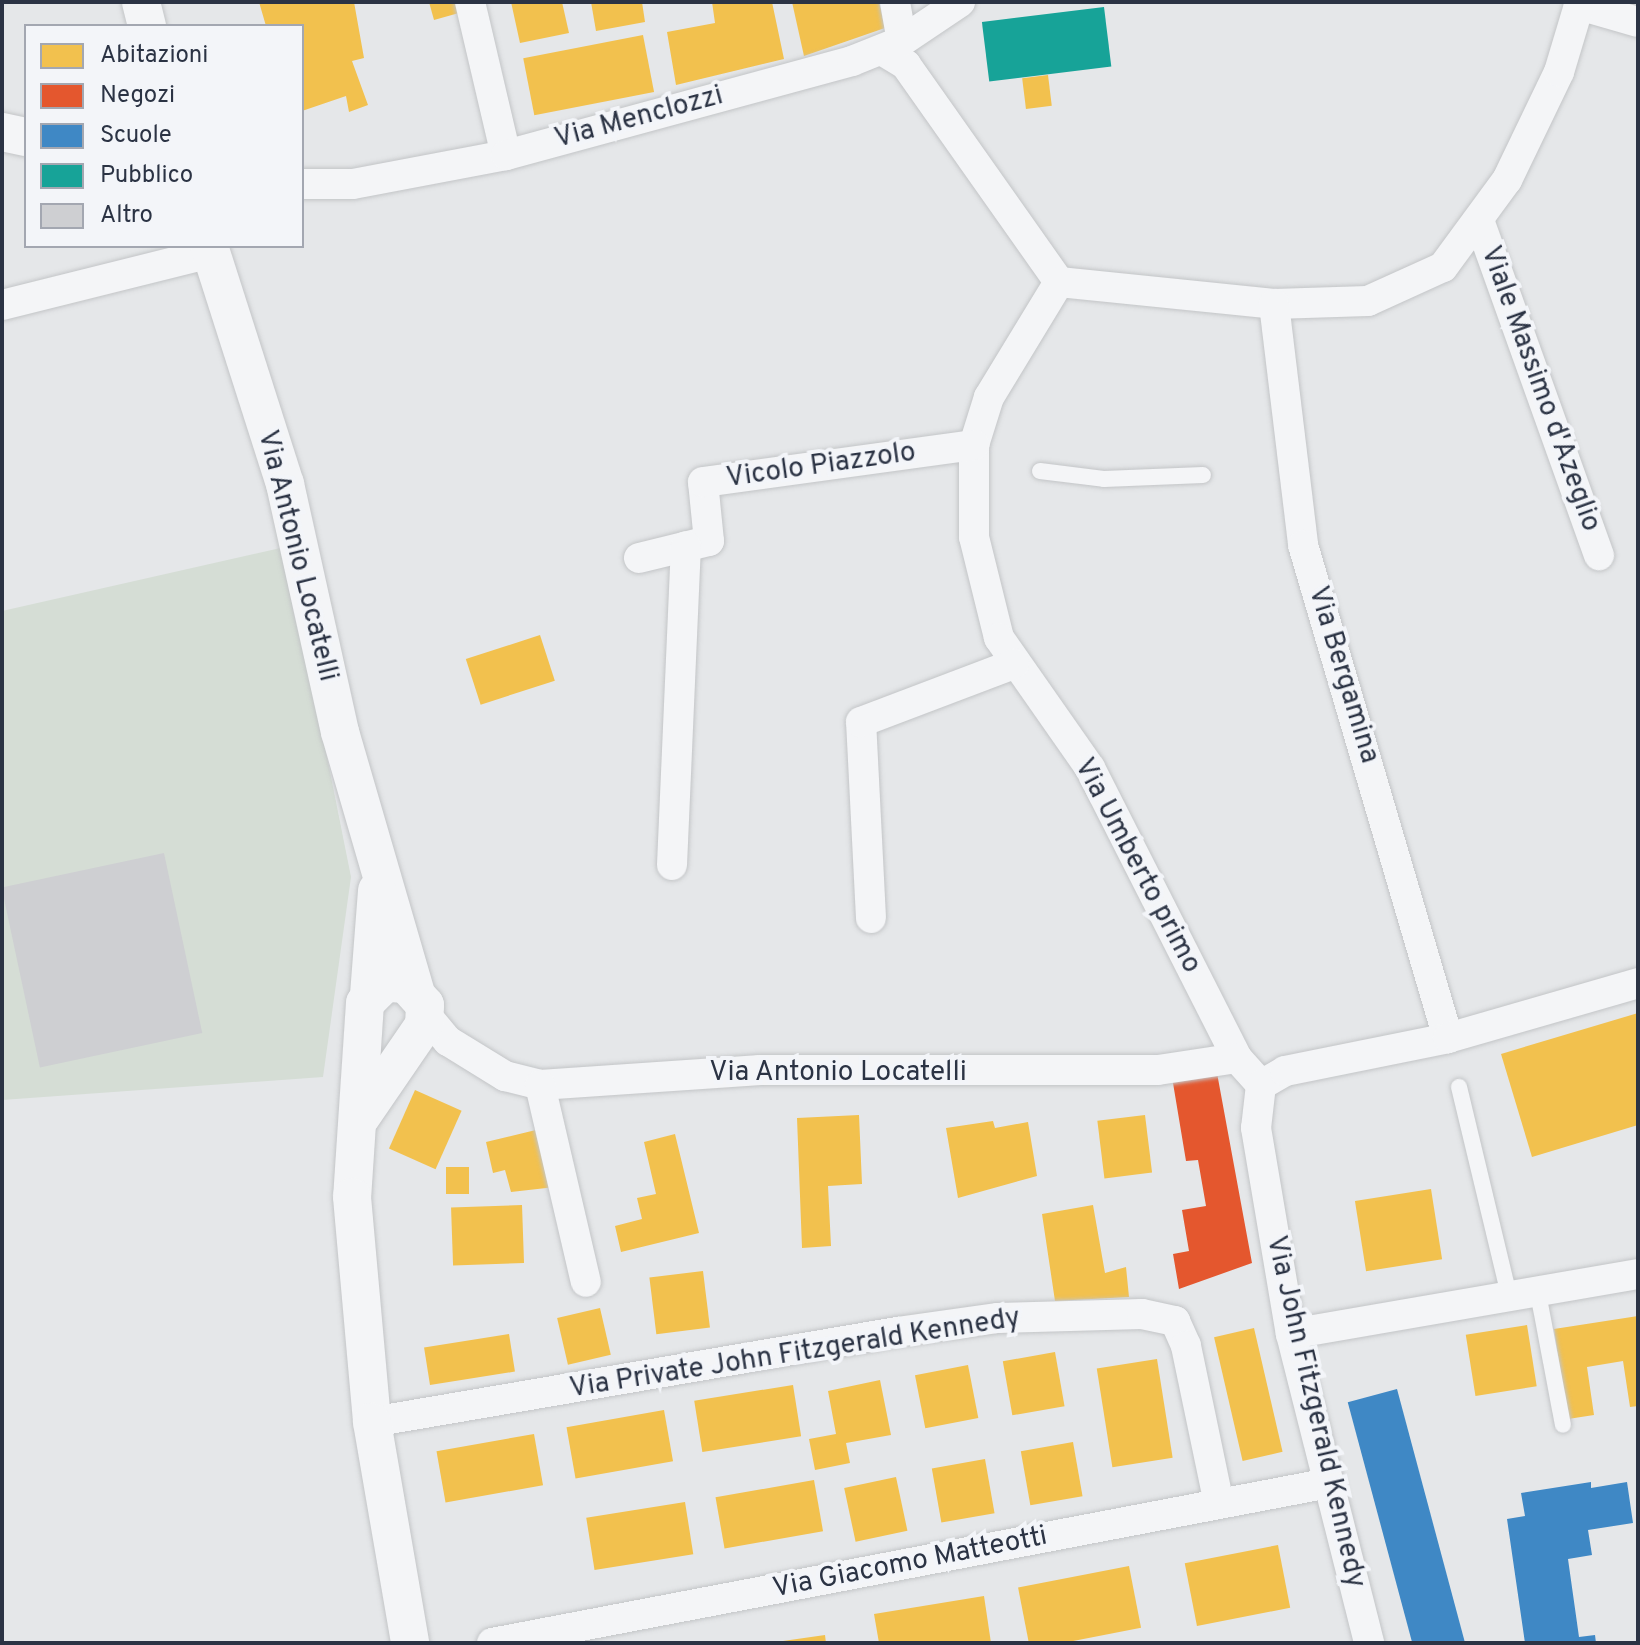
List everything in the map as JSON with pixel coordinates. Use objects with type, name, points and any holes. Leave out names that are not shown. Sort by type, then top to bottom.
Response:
[{"type":"street","points":[[141,2],[146,24]]},
{"type":"street","points":[[470,2],[506,155]]},
{"type":"street","points":[[895,2],[892,46],[1059,282],[1274,304],[1368,301],[1443,267],[1480,223],[1559,72],[1579,3],[1638,22]]},
{"type":"street","name":"Via Menclozzi","points":[[304,184],[353,184],[506,155],[892,46],[960,2]]},
{"type":"street","points":[[2,132],[24,137]]},
{"type":"street","name":"Viale Massimo d'Azeglio","points":[[1480,223],[1599,555]]},
{"type":"street","points":[[2,305],[210,250]]},
{"type":"street","name":"Via Antonio Locatelli","points":[[210,250],[285,484],[322,659],[418,1015],[505,1076],[540,1085],[760,1070],[1158,1070],[1237,1058]]},
{"type":"street","name":"Via Umberto primo","points":[[1059,282],[989,397],[980,453],[974,537],[999,638],[1014,664],[1090,768],[1237,1058]]},
{"type":"street","name":"Via Bergamina","points":[[1274,304],[1303,545],[1448,1038]]},
{"type":"street","name":"Vicolo Piazzolo","points":[[686,546],[709,541],[703,482],[980,453]]},
{"type":"street","points":[[639,558],[686,546],[672,865]]},
{"type":"street","points":[[871,918],[861,722],[1014,664]]},
{"type":"street","name":"Via Antonio Locatelli","points":[[366,1013],[379,868]]},
{"type":"street","points":[[361,1117],[418,1015],[385,983],[366,1013],[361,1117],[352,1197],[372,1422],[410,1643]]},
{"type":"street","points":[[1237,1058],[1261,1085],[1285,1071],[1448,1038],[1638,983]]},
{"type":"street","points":[[540,1085],[586,1282]]},
{"type":"street","name":"Via John Fitzgerald Kennedy","points":[[1261,1085],[1256,1128],[1291,1334],[1369,1643]]},
{"type":"street","points":[[1291,1334],[1638,1274]]},
{"type":"street","name":"Via Private John Fitzgerald Kennedy","points":[[372,1422],[897,1332],[998,1318],[1142,1314],[1175,1321],[1186,1346],[1219,1504]]},
{"type":"street","name":"Via Giacomo Matteotti","points":[[492,1643],[1329,1483]]},
{"type":"lane","points":[[1040,471],[1104,479],[1203,475]]},
{"type":"lane","points":[[1459,1087],[1563,1425]]},
{"type":"shaded area","points":[[285,547],[351,877],[323,1077],[2,1100],[2,611]]},
{"type":"building: Abitazioni","points":[[259,2],[354,2],[364,58],[352,61],[368,105],[349,112],[346,96],[304,110],[304,24],[265,24]]},
{"type":"building: Abitazioni","points":[[429,2],[463,2],[466,11],[434,20]]},
{"type":"building: Abitazioni","points":[[511,2],[562,2],[569,33],[520,43]]},
{"type":"building: Abitazioni","points":[[591,2],[642,2],[645,22],[596,31]]},
{"type":"building: Abitazioni","points":[[712,2],[772,2],[784,59],[676,85],[667,32],[715,23]]},
{"type":"building: Abitazioni","points":[[792,2],[879,2],[885,28],[804,56]]},
{"type":"building: Abitazioni","points":[[643,35],[654,92],[534,115],[523,58]]},
{"type":"building: Abitazioni","points":[[1048,75],[1052,106],[1026,109],[1022,78]]},
{"type":"building: Abitazioni","points":[[540,635],[555,681],[481,705],[466,659]]},
{"type":"building: Abitazioni","points":[[1638,1013],[1638,1125],[1532,1157],[1501,1054]]},
{"type":"building: Abitazioni","points":[[415,1090],[462,1111],[436,1169],[389,1148]]},
{"type":"building: Abitazioni","points":[[859,1115],[862,1184],[828,1186],[831,1246],[802,1248],[797,1118]]},
{"type":"building: Abitazioni","points":[[1145,1115],[1152,1173],[1104,1178],[1097,1121]]},
{"type":"building: Abitazioni","points":[[993,1121],[995,1128],[1028,1122],[1037,1176],[958,1198],[946,1128]]},
{"type":"building: Abitazioni","points":[[540,1129],[555,1187],[511,1192],[505,1170],[493,1173],[486,1142]]},
{"type":"building: Abitazioni","points":[[675,1134],[699,1233],[621,1252],[615,1226],[642,1219],[637,1198],[656,1194],[644,1142]]},
{"type":"building: Abitazioni","points":[[446,1167],[469,1167],[469,1194],[446,1194]]},
{"type":"building: Abitazioni","points":[[1431,1189],[1442,1259],[1366,1271],[1355,1201]]},
{"type":"building: Abitazioni","points":[[522,1205],[524,1263],[453,1265],[451,1207]]},
{"type":"building: Abitazioni","points":[[1093,1205],[1105,1273],[1126,1267],[1129,1297],[1055,1301],[1042,1214]]},
{"type":"building: Abitazioni","points":[[703,1271],[710,1328],[656,1334],[649,1278]]},
{"type":"building: Abitazioni","points":[[600,1308],[611,1355],[568,1365],[557,1318]]},
{"type":"building: Abitazioni","points":[[1638,1316],[1638,1406],[1630,1407],[1623,1361],[1587,1367],[1594,1415],[1568,1419],[1554,1329]]},
{"type":"building: Abitazioni","points":[[1527,1325],[1537,1386],[1475,1396],[1466,1335]]},
{"type":"building: Abitazioni","points":[[1254,1328],[1283,1452],[1243,1461],[1214,1337]]},
{"type":"building: Abitazioni","points":[[509,1334],[515,1372],[430,1385],[424,1347]]},
{"type":"building: Abitazioni","points":[[1055,1352],[1065,1406],[1012,1415],[1003,1361]]},
{"type":"building: Abitazioni","points":[[1157,1359],[1173,1458],[1112,1467],[1097,1369]]},
{"type":"building: Abitazioni","points":[[968,1365],[978,1418],[925,1428],[915,1375]]},
{"type":"building: Abitazioni","points":[[880,1380],[891,1435],[846,1443],[850,1463],[815,1470],[809,1439],[836,1434],[828,1391]]},
{"type":"building: Abitazioni","points":[[793,1385],[801,1436],[702,1452],[694,1401]]},
{"type":"building: Abitazioni","points":[[664,1410],[673,1461],[576,1478],[567,1427]]},
{"type":"building: Abitazioni","points":[[534,1434],[543,1485],[446,1502],[437,1451]]},
{"type":"building: Abitazioni","points":[[1073,1442],[1083,1496],[1030,1505],[1021,1451]]},
{"type":"building: Abitazioni","points":[[985,1459],[995,1513],[941,1523],[932,1468]]},
{"type":"building: Abitazioni","points":[[896,1477],[907,1531],[856,1542],[844,1488]]},
{"type":"building: Abitazioni","points":[[814,1480],[823,1531],[725,1549],[716,1497]]},
{"type":"building: Abitazioni","points":[[685,1502],[693,1554],[595,1570],[586,1518]]},
{"type":"building: Abitazioni","points":[[1278,1545],[1290,1608],[1197,1626],[1185,1563]]},
{"type":"building: Abitazioni","points":[[1129,1566],[1141,1628],[1063,1643],[1029,1643],[1018,1588]]},
{"type":"building: Abitazioni","points":[[984,1596],[991,1643],[879,1643],[874,1614]]},
{"type":"building: Abitazioni","points":[[825,1635],[826,1643],[783,1641]]},
{"type":"building: Negozi","points":[[1217,1073],[1252,1263],[1179,1289],[1173,1254],[1189,1251],[1182,1210],[1206,1206],[1198,1160],[1186,1161],[1172,1077]]},
{"type":"building: Scuole","points":[[1397,1389],[1465,1643],[1412,1643],[1348,1402]]},
{"type":"building: Scuole","points":[[1591,1482],[1591,1488],[1627,1482],[1633,1523],[1588,1530],[1592,1555],[1568,1559],[1579,1637],[1595,1635],[1596,1643],[1525,1643],[1507,1519],[1525,1516],[1521,1493]]},
{"type":"building: Pubblico","points":[[1104,7],[1111,67],[989,82],[982,22]]},
{"type":"building: Altro","points":[[164,853],[202,1033],[40,1067],[2,887]]}]
